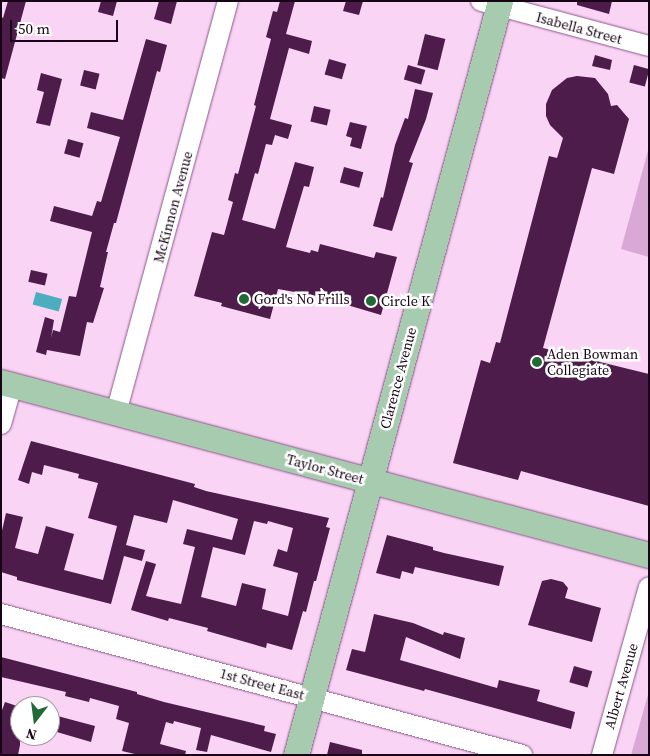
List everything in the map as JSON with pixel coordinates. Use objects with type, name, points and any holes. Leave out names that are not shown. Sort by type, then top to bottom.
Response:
[{"type":"main road","name":"Clarence Avenue","points":[[296,755],[370,481],[493,3]]},
{"type":"main road","name":"Taylor Street","points":[[7,384],[649,555]]},
{"type":"street","name":"McKinnon Avenue","points":[[116,413],[228,1]]},
{"type":"street","name":"Isabella Street","points":[[493,3],[649,46]]},
{"type":"street","points":[[1,424],[7,384]]},
{"type":"street","name":"Albert Avenue","points":[[602,755],[649,587]]},
{"type":"street","name":"1st Street East","points":[[1,614],[522,755]]},
{"type":"shaded area","points":[[649,147],[649,257],[621,249]]},
{"type":"shaded area","points":[[649,691],[649,755],[631,755]]},
{"type":"water","points":[[36,292],[62,299],[59,312],[33,305]]},
{"type":"building","points":[[8,1],[26,1],[5,79],[1,78],[1,17],[3,18]]},
{"type":"building","points":[[101,1],[117,1],[113,16],[98,12]]},
{"type":"building","points":[[159,1],[177,1],[171,24],[154,19]]},
{"type":"building","points":[[280,1],[295,1],[286,34],[312,41],[309,54],[289,48],[270,119],[292,125],[288,139],[275,135],[272,145],[266,144],[258,174],[255,173],[242,220],[275,229],[295,162],[314,167],[309,187],[304,186],[286,247],[310,253],[311,250],[318,252],[320,244],[374,258],[376,252],[397,257],[381,315],[317,296],[278,289],[270,319],[221,306],[222,303],[194,296],[212,232],[224,235],[233,202],[228,200],[235,173],[238,174],[271,39],[266,37],[273,11],[277,12]]},
{"type":"building","points":[[346,1],[363,1],[359,15],[343,11]]},
{"type":"building","points":[[577,1],[612,1],[609,14],[577,5]]},
{"type":"building","points":[[425,34],[445,39],[438,70],[417,65]]},
{"type":"building","points":[[146,39],[167,45],[160,72],[157,71],[116,223],[114,223],[106,252],[108,252],[100,287],[104,288],[93,323],[87,322],[80,356],[47,350],[46,355],[36,352],[45,317],[54,320],[51,338],[53,330],[60,332],[69,296],[76,297],[92,232],[50,221],[54,206],[92,216],[97,201],[101,202],[120,137],[87,128],[91,112],[123,120]]},
{"type":"building","points":[[595,55],[612,60],[610,70],[592,66]]},
{"type":"building","points":[[329,59],[346,64],[342,79],[325,74]]},
{"type":"building","points":[[408,65],[425,70],[421,84],[404,79]]},
{"type":"building","points":[[634,65],[649,69],[645,87],[629,82]]},
{"type":"building","points":[[84,70],[100,74],[96,89],[80,86]]},
{"type":"building","points":[[41,73],[62,79],[50,126],[36,123],[44,92],[37,90]]},
{"type":"building","points":[[577,76],[595,78],[608,94],[611,106],[617,105],[629,119],[614,174],[592,168],[543,348],[649,374],[649,506],[521,471],[518,480],[453,463],[481,360],[490,363],[496,342],[500,343],[549,156],[557,158],[563,138],[550,125],[546,116],[546,104],[552,90],[567,78]]},
{"type":"building","points":[[415,89],[433,93],[426,119],[409,162],[413,163],[392,231],[373,226],[381,197],[383,198],[395,145],[405,118],[408,119]]},
{"type":"building","points":[[314,106],[331,110],[327,125],[310,122]]},
{"type":"building","points":[[350,122],[367,126],[361,149],[350,146],[352,138],[346,136]]},
{"type":"building","points":[[68,139],[83,143],[80,158],[64,153]]},
{"type":"building","points":[[344,167],[363,172],[359,188],[340,182]]},
{"type":"building","points":[[31,270],[48,274],[45,286],[28,282]]},
{"type":"building","points":[[31,441],[195,484],[194,487],[206,491],[329,518],[326,527],[330,528],[316,581],[314,581],[306,612],[303,611],[292,650],[267,643],[266,648],[207,631],[208,628],[169,618],[168,621],[131,610],[146,561],[156,564],[146,596],[181,604],[195,547],[183,544],[187,529],[232,540],[238,519],[173,500],[167,523],[134,515],[126,545],[145,550],[142,561],[124,556],[111,604],[17,580],[17,577],[1,572],[1,535],[6,513],[23,517],[15,548],[38,554],[46,526],[74,534],[64,570],[103,580],[117,526],[88,518],[98,483],[78,478],[79,474],[44,465],[42,475],[32,472],[29,484],[18,480]],"holes":[[[254,521],[267,524],[268,521],[293,528],[287,552],[278,549],[273,566],[298,573],[288,616],[262,609],[266,589],[242,583],[236,606],[201,597],[213,547],[245,555]]]},
{"type":"building","points":[[387,535],[433,547],[433,550],[444,553],[504,566],[499,586],[415,567],[413,574],[402,571],[400,579],[376,573]]},
{"type":"building","points":[[551,579],[563,582],[568,588],[565,598],[601,608],[592,642],[528,625],[542,581]]},
{"type":"building","points":[[374,614],[413,623],[443,635],[444,632],[465,638],[460,659],[406,637],[400,660],[497,688],[499,680],[540,690],[537,701],[575,712],[571,729],[425,689],[424,691],[346,670],[352,649],[365,652]]},
{"type":"building","points":[[1,657],[137,692],[137,694],[164,702],[265,726],[264,731],[276,734],[271,752],[211,735],[207,752],[196,750],[201,728],[174,721],[173,724],[166,722],[160,744],[186,751],[185,755],[139,755],[122,751],[129,723],[116,719],[119,706],[90,698],[89,702],[65,696],[66,692],[1,677]]},
{"type":"building","points":[[574,666],[592,671],[588,688],[569,682]]},
{"type":"building","points":[[5,702],[10,704],[10,746],[20,746],[18,755],[1,755],[1,713]]},
{"type":"building","points":[[60,717],[95,726],[91,742],[60,733]]},
{"type":"building","points":[[330,742],[362,750],[362,755],[327,755]]},
{"type":"place","name":"Gord's No Frills","points":[[244,299]]},
{"type":"place","name":"Circle K","points":[[371,301]]},
{"type":"place","name":"Aden Bowman Collegiate","points":[[537,362]]}]
